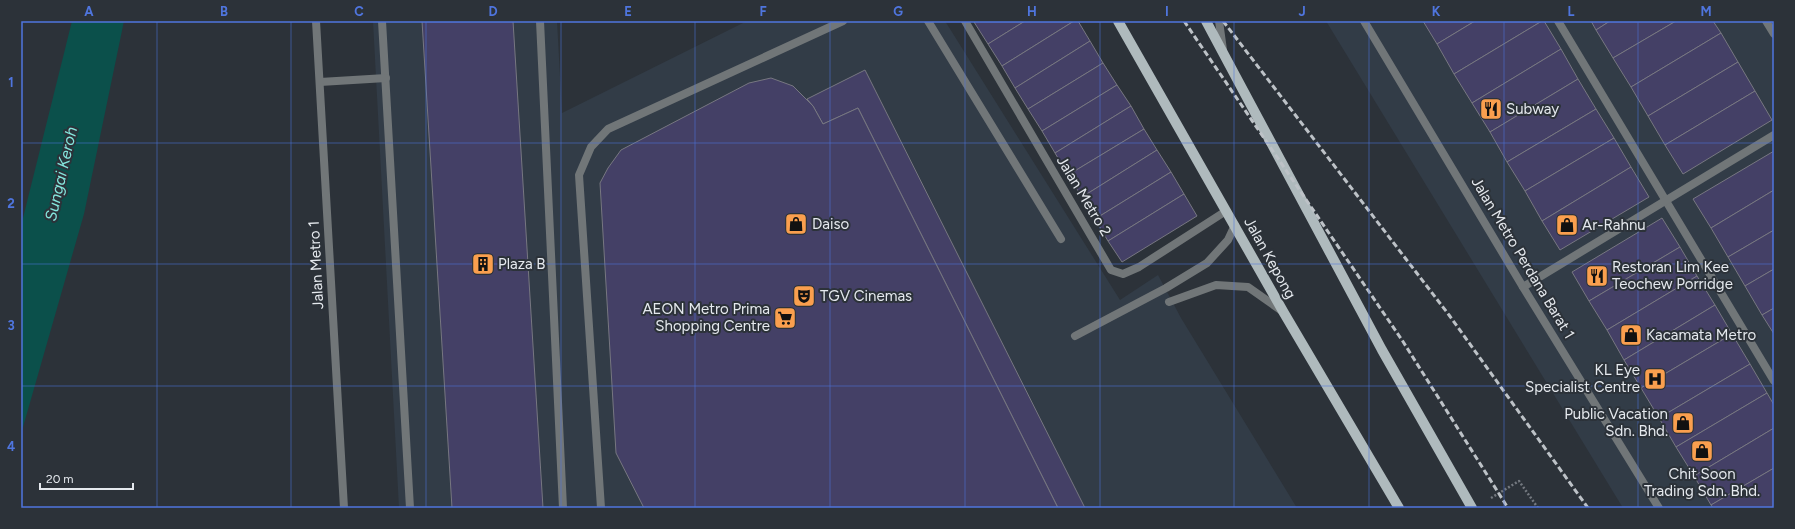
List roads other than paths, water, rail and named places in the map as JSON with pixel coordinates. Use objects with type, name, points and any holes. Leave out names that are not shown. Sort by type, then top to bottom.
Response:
[{"type":"main road","name":"Jalan Kepong","points":[[1118,21],[1284,313],[1399,508]]},
{"type":"main road","points":[[1206,21],[1224,52],[1382,350],[1472,508]]},
{"type":"street","name":"Jalan Metro 1","points":[[316,21],[344,508]]},
{"type":"street","points":[[382,21],[410,508]]},
{"type":"street","points":[[540,21],[564,508]]},
{"type":"street","points":[[601,508],[579,175],[591,147],[608,129],[843,21]]},
{"type":"street","points":[[928,21],[1061,239]]},
{"type":"street","name":"Jalan Metro 2","points":[[965,21],[1111,270],[1123,274],[1139,267],[1226,211]]},
{"type":"street","points":[[1219,21],[1224,52]]},
{"type":"street","name":"Jalan Metro Perdana Barat 1","points":[[1364,21],[1523,287],[1659,508]]},
{"type":"street","points":[[1558,21],[1774,381]]},
{"type":"street","points":[[1766,21],[1774,34]]},
{"type":"street","points":[[320,82],[386,78]]},
{"type":"street","points":[[1523,287],[1774,135]]},
{"type":"street","points":[[1075,336],[1166,288],[1207,263],[1228,240],[1235,225]]},
{"type":"street","points":[[1169,302],[1216,285],[1248,287],[1284,313]]},
{"type":"water","name":"Sungai Keroh","points":[[72,21],[124,21],[84,214],[21,434],[21,226]]},
{"type":"railway","points":[[1184,21],[1402,340],[1508,508]]},
{"type":"railway","points":[[1223,21],[1449,315],[1588,508]]},
{"type":"place","name":"Subway","points":[[1491,109]]},
{"type":"place","name":"Daiso","points":[[796,224]]},
{"type":"place","name":"Ar-Rahnu","points":[[1567,225]]},
{"type":"place","name":"Plaza B","points":[[483,264]]},
{"type":"place","name":"Restoran Lim Kee Teochew Porridge","points":[[1597,276]]},
{"type":"place","name":"TGV Cinemas","points":[[804,296]]},
{"type":"place","name":"AEON Metro Prima Shopping Centre","points":[[785,318]]},
{"type":"place","name":"Kacamata Metro","points":[[1631,335]]},
{"type":"place","name":"KL Eye Specialist Centre","points":[[1655,379]]},
{"type":"place","name":"Public Vacation Sdn. Bhd.","points":[[1683,423]]},
{"type":"place","name":"Chit Soon Trading Sdn. Bhd.","points":[[1702,451]]}]
